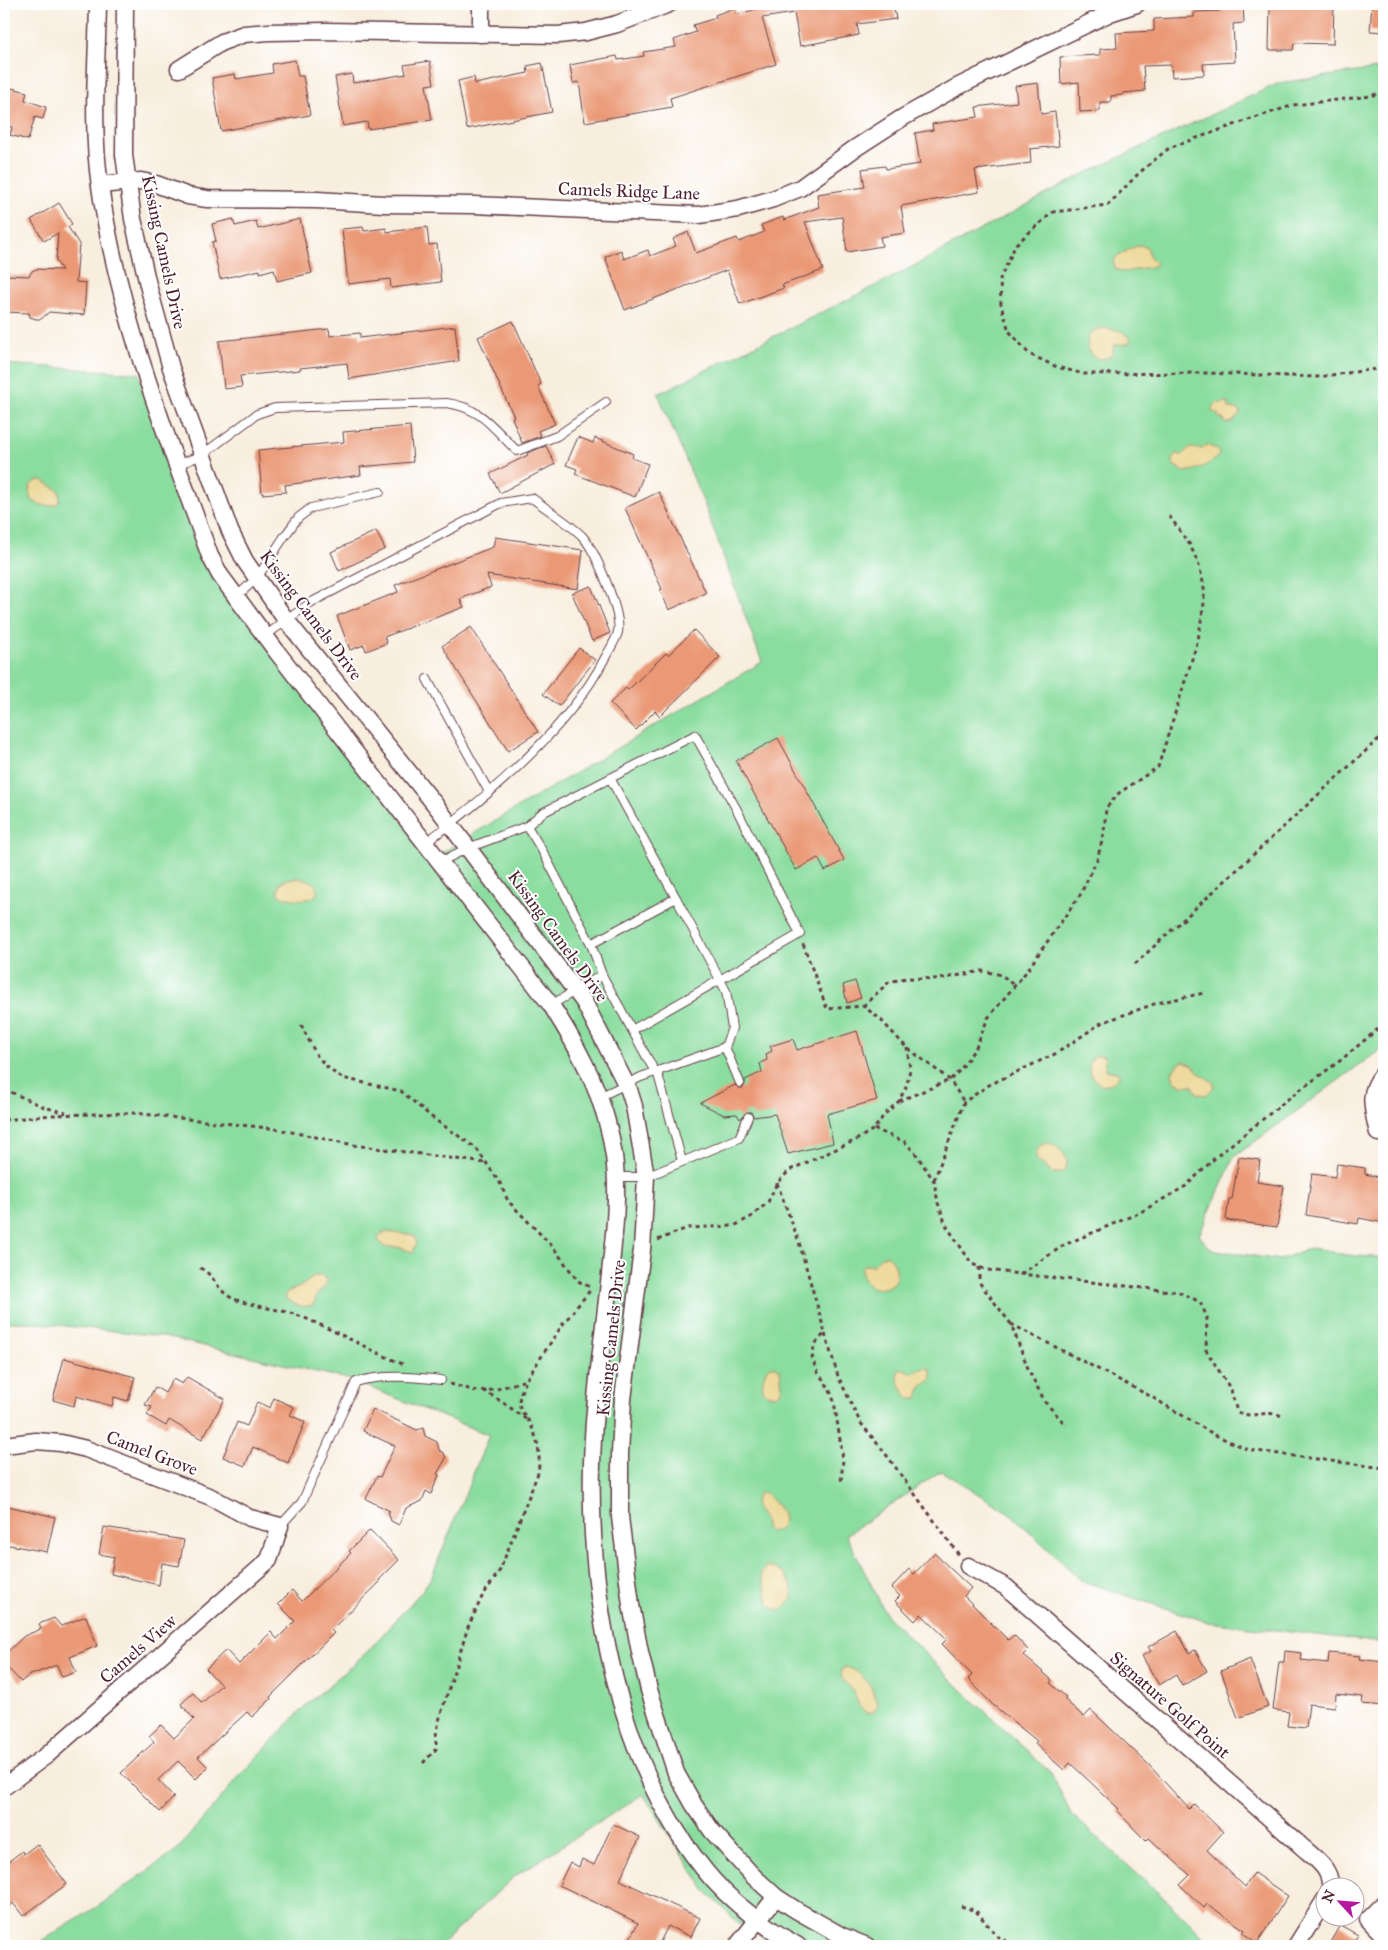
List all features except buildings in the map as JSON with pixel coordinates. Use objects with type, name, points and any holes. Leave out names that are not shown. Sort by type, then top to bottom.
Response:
[{"type":"street","name":"Kissing Camels Drive","points":[[98,4],[95,121],[100,185],[107,226],[128,315],[143,365],[210,556],[220,575],[265,636],[551,1005],[580,1055],[598,1097],[614,1154],[617,1191],[593,1434],[591,1502],[598,1590],[608,1646],[626,1717],[645,1772],[667,1816],[690,1851],[714,1881],[757,1920],[798,1946]]},
{"type":"street","name":"Kissing Camels Drive","points":[[125,4],[124,146],[127,183],[133,219],[148,285],[171,368],[230,531],[245,561],[286,620],[468,848],[584,1002],[627,1084],[634,1106],[646,1177],[642,1250],[624,1399],[620,1453],[620,1518],[631,1606],[640,1652],[658,1718],[676,1773],[694,1805],[712,1831],[752,1875],[776,1897],[842,1936],[867,1946]]},
{"type":"street","points":[[480,34],[481,4]]},
{"type":"street","points":[[179,69],[222,42],[244,34],[326,31],[558,35],[586,32],[617,24],[669,4]]},
{"type":"street","name":"Camels Ridge Lane","points":[[100,185],[141,181],[156,184],[188,196],[207,199],[317,200],[699,215],[738,209],[773,199],[800,188],[894,123],[957,87],[1110,13],[1137,4]]},
{"type":"street","points":[[1384,1073],[1373,1090],[1372,1102],[1378,1133],[1384,1133]]},
{"type":"street","name":"Camel Grove","points":[[4,1445],[36,1441],[61,1443],[86,1449],[210,1497],[250,1518],[280,1526]]},
{"type":"street","name":"Camels View","points":[[4,1787],[47,1755],[269,1560],[280,1526]]},
{"type":"street","name":"Signature Golf Point","points":[[968,1566],[1006,1587],[1300,1845],[1328,1872],[1329,1878]]},
{"type":"street","points":[[737,1946],[776,1897]]},
{"type":"street","points":[[1384,1903],[1368,1919],[1384,1936]]},
{"type":"street","points":[[1296,1946],[1316,1914]]},
{"type":"lane","points":[[177,465],[202,455],[258,414],[275,408],[448,402],[464,405],[479,414],[517,451],[557,436],[606,402]]},
{"type":"lane","points":[[236,597],[256,578],[298,518],[311,508],[380,492]]},
{"type":"lane","points":[[265,636],[310,602],[502,503],[532,498],[583,537],[598,560],[617,614],[618,632],[598,671],[555,730],[489,792],[450,825],[425,843]]},
{"type":"lane","points":[[427,679],[489,792]]},
{"type":"lane","points":[[440,862],[468,848],[527,826],[542,813],[695,735],[737,810],[800,934],[632,1030]]},
{"type":"lane","points":[[610,778],[628,807],[726,991],[732,1028],[725,1047],[740,1083]]},
{"type":"lane","points":[[527,826],[544,852],[591,944],[602,975],[656,1072],[682,1161]]},
{"type":"lane","points":[[591,944],[676,898]]},
{"type":"lane","points":[[551,1005],[602,975]]},
{"type":"lane","points":[[598,1097],[656,1072],[725,1047]]},
{"type":"lane","points":[[616,1177],[646,1177],[739,1138],[748,1117]]},
{"type":"lane","points":[[280,1526],[302,1502],[356,1382],[401,1376],[441,1380]]},
{"type":"path","points":[[1384,91],[1371,96],[1294,106],[1169,148],[1138,173],[1108,205],[1053,212],[1016,244],[1000,279],[1000,305],[1009,331],[1029,354],[1057,367],[1075,372],[1084,374],[1206,373],[1317,377],[1384,368]]},
{"type":"path","points":[[899,1101],[950,1080],[961,1069],[976,1047],[988,1018],[1013,985],[1026,972],[1080,895],[1097,860],[1104,833],[1106,808],[1119,793],[1158,767],[1198,640],[1204,603],[1204,586],[1199,565],[1190,544],[1168,514]]},
{"type":"path","points":[[4,608],[12,622]]},
{"type":"path","points":[[1135,964],[1384,734]]},
{"type":"path","points":[[800,934],[827,1009],[863,1006],[889,982],[906,978],[940,979],[982,971],[1002,975],[1013,985]]},
{"type":"path","points":[[934,1181],[964,1102],[989,1085],[1057,1053],[1100,1023],[1157,1003],[1204,993]]},
{"type":"path","points":[[863,1006],[879,1018],[907,1048],[950,1080],[964,1102]]},
{"type":"path","points":[[1020,1274],[1064,1245],[1141,1212],[1186,1186],[1217,1156],[1293,1095],[1341,1060],[1384,1024]]},
{"type":"path","points":[[301,1025],[317,1056],[330,1070],[342,1078],[400,1091],[434,1119],[476,1148],[500,1183],[508,1201],[553,1247],[578,1281],[592,1288]]},
{"type":"path","points":[[642,1250],[660,1239],[687,1228],[734,1226],[751,1217],[768,1202],[777,1183],[790,1170],[856,1140],[874,1129],[884,1115],[899,1101],[907,1085],[910,1068],[907,1048]]},
{"type":"path","points":[[4,1089],[44,1107],[69,1114]]},
{"type":"path","points":[[4,1120],[69,1114],[134,1113],[277,1129],[354,1145],[486,1163]]},
{"type":"path","points":[[874,1129],[905,1142],[916,1154],[934,1181],[938,1203],[946,1225],[972,1264],[987,1270],[1179,1292],[1200,1302],[1207,1317],[1206,1350],[1230,1390],[1237,1412],[1247,1416],[1274,1412],[1284,1417]]},
{"type":"path","points":[[777,1183],[798,1239],[838,1376],[860,1422],[968,1566]]},
{"type":"path","points":[[979,1267],[979,1282],[1011,1324],[1029,1371],[1045,1402],[1066,1425]]},
{"type":"path","points":[[200,1268],[208,1272],[227,1296],[291,1313],[315,1322],[407,1366]]},
{"type":"path","points":[[423,1763],[436,1749],[436,1735],[440,1717],[468,1627],[482,1597],[500,1570],[538,1473],[540,1458],[537,1440],[520,1407],[519,1400],[526,1380],[563,1324],[592,1288],[610,1276]]},
{"type":"path","points":[[1011,1324],[1150,1396],[1215,1435],[1249,1450],[1384,1468]]},
{"type":"path","points":[[825,1333],[816,1344],[812,1356],[816,1370],[829,1388],[834,1401],[843,1459],[840,1483]]},
{"type":"path","points":[[441,1380],[476,1391],[494,1390],[526,1380]]},
{"type":"path","points":[[482,1390],[529,1422]]},
{"type":"path","points":[[961,1906],[976,1911],[997,1936],[1014,1946]]},
{"type":"green space","points":[[1384,68],[1384,1047],[1234,1157],[1199,1235],[1210,1249],[1279,1260],[1312,1248],[1346,1255],[1384,1258],[1384,1643],[1208,1622],[1082,1581],[1011,1514],[941,1471],[846,1535],[887,1616],[964,1692],[1051,1773],[1071,1814],[1175,1908],[1212,1946],[779,1946],[737,1922],[705,1890],[643,1794],[515,1876],[439,1946],[34,1946],[100,1905],[178,1849],[236,1780],[303,1708],[367,1652],[422,1591],[432,1576],[489,1435],[348,1379],[161,1336],[28,1322],[4,1322],[4,364],[139,373],[209,568],[431,859],[762,662],[704,503],[658,394],[897,275],[1084,174],[1279,83]]},
{"type":"sand","points":[[1141,245],[1147,247],[1150,257],[1156,263],[1154,266],[1124,272],[1115,269],[1114,260],[1116,258],[1122,253]]},
{"type":"sand","points":[[1103,328],[1121,331],[1131,339],[1128,344],[1114,345],[1112,355],[1100,359],[1095,358],[1089,351],[1088,340],[1090,333]]},
{"type":"sand","points":[[1218,402],[1221,404],[1228,403],[1229,408],[1241,412],[1232,422],[1225,423],[1224,419],[1219,418],[1218,414],[1211,409]]},
{"type":"sand","points":[[1207,445],[1218,450],[1219,455],[1212,461],[1202,467],[1185,472],[1174,466],[1173,460],[1176,454],[1182,455],[1189,448],[1201,449]]},
{"type":"sand","points":[[42,480],[59,491],[60,499],[57,504],[46,506],[32,500],[29,491],[31,485],[36,481]]},
{"type":"sand","points":[[296,878],[312,882],[317,890],[316,895],[308,899],[299,900],[280,895],[278,892],[280,883]]},
{"type":"sand","points":[[1096,1055],[1104,1056],[1106,1070],[1119,1073],[1119,1076],[1113,1083],[1102,1085],[1091,1076],[1089,1067]]},
{"type":"sand","points":[[1184,1061],[1193,1065],[1198,1072],[1214,1083],[1214,1087],[1206,1095],[1198,1094],[1192,1085],[1183,1086],[1174,1080],[1172,1072]]},
{"type":"sand","points":[[1050,1143],[1062,1152],[1067,1160],[1062,1173],[1052,1173],[1036,1159],[1038,1147]]},
{"type":"sand","points":[[385,1232],[414,1235],[417,1242],[413,1252],[397,1247],[384,1247],[378,1237]]},
{"type":"sand","points":[[887,1255],[895,1267],[895,1282],[878,1289],[868,1285],[862,1275],[861,1268],[864,1265],[873,1265],[882,1256]]},
{"type":"sand","points":[[315,1276],[321,1276],[326,1279],[327,1284],[316,1296],[314,1304],[302,1306],[285,1298],[288,1291],[300,1287]]},
{"type":"sand","points":[[774,1366],[780,1370],[782,1387],[779,1394],[772,1395],[764,1391],[763,1382],[768,1367]]},
{"type":"sand","points":[[926,1367],[931,1370],[932,1379],[921,1387],[918,1398],[909,1398],[900,1386],[898,1371],[903,1369],[913,1373]]},
{"type":"sand","points":[[759,1493],[766,1493],[782,1512],[784,1521],[779,1530],[770,1532],[767,1530],[756,1506],[755,1501]]},
{"type":"sand","points":[[765,1567],[781,1572],[790,1584],[791,1598],[780,1610],[773,1608],[768,1602],[761,1574]]},
{"type":"sand","points":[[846,1667],[858,1673],[868,1682],[876,1700],[877,1706],[874,1712],[867,1713],[862,1709],[854,1693],[843,1680],[841,1670]]}]
